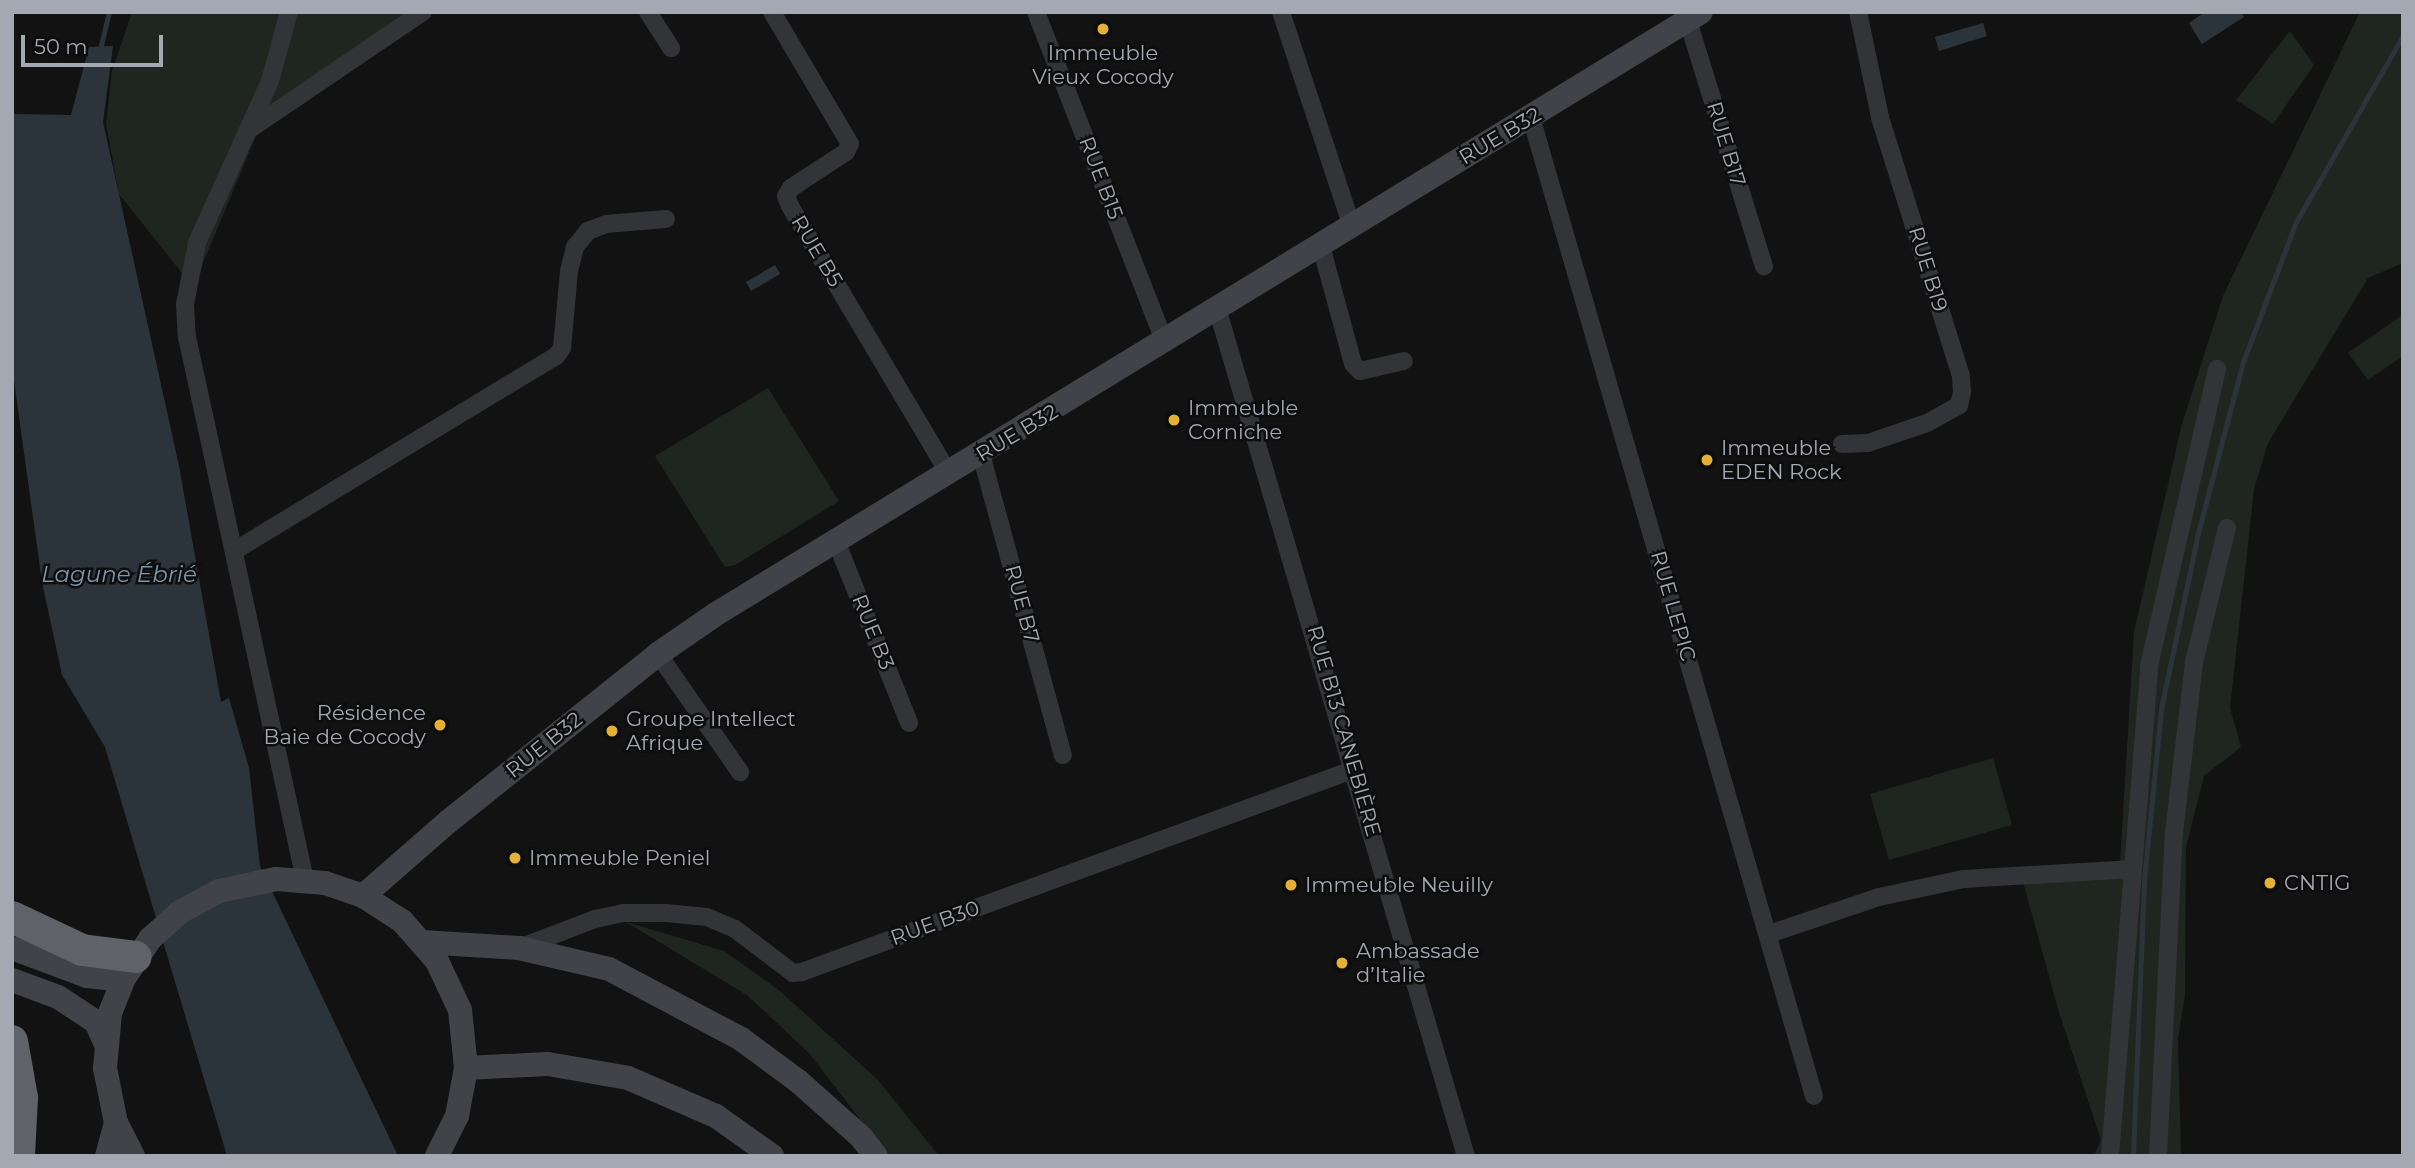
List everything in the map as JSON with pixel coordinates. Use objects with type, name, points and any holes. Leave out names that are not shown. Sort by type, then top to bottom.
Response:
[{"type":"highway","points":[[12,917],[82,950],[136,959]]},
{"type":"highway","points":[[12,1041],[22,1098],[19,1156]]},
{"type":"main road","name":"RUE B32","points":[[363,896],[449,821],[658,654],[836,541],[1165,343],[1217,308],[1694,16]]},
{"type":"main road","points":[[12,948],[87,976],[136,959],[201,899],[238,885],[276,879],[305,880],[363,896],[402,921],[423,942],[449,982],[460,1010],[466,1068],[457,1116],[437,1156]]},
{"type":"main road","points":[[423,942],[519,948],[609,969],[689,1008],[741,1039],[798,1081],[876,1156]]},
{"type":"main road","points":[[105,1042],[136,959]]},
{"type":"main road","points":[[12,980],[58,997],[96,1022],[105,1042],[108,1096],[116,1123],[133,1156]]},
{"type":"main road","points":[[466,1068],[548,1064],[628,1078],[716,1116],[772,1156]]},
{"type":"main road","points":[[107,1156],[116,1123]]},
{"type":"street","points":[[289,12],[270,81],[197,243],[185,304],[187,337],[305,880]]},
{"type":"street","points":[[250,129],[423,12]]},
{"type":"street","points":[[648,12],[671,48]]},
{"type":"street","name":"RUE B5","points":[[772,12],[850,144],[846,152],[791,188],[786,195],[790,206],[949,474]]},
{"type":"street","name":"RUE B15","points":[[1036,12],[1165,343]]},
{"type":"street","points":[[1281,12],[1352,227]]},
{"type":"street","name":"RUE B19","points":[[1842,444],[1868,443],[1927,423],[1958,405],[1962,392],[1961,376],[1880,117],[1857,12]]},
{"type":"street","name":"RUE B17","points":[[1694,16],[1764,267]]},
{"type":"street","name":"RUE LEPIC","points":[[1531,117],[1814,1096]]},
{"type":"street","points":[[234,551],[556,355],[562,348],[569,271],[575,247],[588,231],[606,224],[666,219]]},
{"type":"street","points":[[1321,246],[1353,363],[1360,371],[1404,361]]},
{"type":"street","name":"RUE B13 CANEBIÈRE","points":[[1217,308],[1355,769],[1466,1156]]},
{"type":"street","points":[[2110,1156],[2149,666],[2217,369]]},
{"type":"street","name":"RUE B7","points":[[981,454],[1063,755]]},
{"type":"street","points":[[2158,1156],[2178,806],[2194,662],[2227,528]]},
{"type":"street","name":"RUE B3","points":[[836,541],[909,723]]},
{"type":"street","points":[[658,654],[740,772]]},
{"type":"street","name":"RUE B30","points":[[519,948],[604,917],[666,913],[707,918],[735,929],[793,973],[802,972],[1355,769]]},
{"type":"street","points":[[1769,934],[1880,897],[1964,879],[2132,869]]},
{"type":"shaded area","points":[[132,12],[410,12],[261,124],[193,287],[119,194],[106,123],[112,71]]},
{"type":"shaded area","points":[[2360,12],[2403,12],[2403,263],[2368,278],[2268,443],[2254,489],[2230,708],[2241,747],[2204,776],[2186,847],[2185,995],[2178,1039],[2181,1156],[2094,1156],[2101,1140],[2058,1009],[2020,871],[2120,863],[2134,632],[2182,424],[2223,296]]},
{"type":"shaded area","points":[[2290,31],[2314,65],[2273,124],[2236,100]]},
{"type":"shaded area","points":[[2401,316],[2403,356],[2368,380],[2348,353]]},
{"type":"shaded area","points":[[768,388],[839,501],[735,565],[725,567],[655,456]]},
{"type":"shaded area","points":[[1993,758],[2012,825],[1889,860],[1870,794]]},
{"type":"shaded area","points":[[626,922],[724,951],[780,991],[878,1080],[939,1156],[888,1156],[809,1053],[747,995]]},
{"type":"water","points":[[2205,12],[2241,12],[2244,17],[2202,44],[2189,23]]},
{"type":"water","points":[[1983,23],[1987,36],[1939,51],[1935,37]]},
{"type":"water","name":"Lagune Ébrié","points":[[113,46],[103,122],[179,466],[221,702],[229,698],[249,768],[260,866],[398,1156],[227,1156],[105,747],[62,675],[42,582],[12,366],[12,114],[71,115],[89,47]]},
{"type":"water","points":[[775,265],[780,274],[751,291],[746,282]]},
{"type":"waterway","points":[[99,53],[109,12]]},
{"type":"waterway","points":[[2133,1156],[2144,880],[2161,709],[2198,533],[2243,362],[2296,222],[2403,35]]},
{"type":"place","name":"Immeuble Vieux Cocody","points":[[1103,29]]},
{"type":"place","name":"Immeuble Corniche","points":[[1174,420]]},
{"type":"place","name":"Immeuble EDEN Rock","points":[[1707,460]]},
{"type":"place","name":"Résidence Baie de Cocody","points":[[440,725]]},
{"type":"place","name":"Groupe Intellect Afrique","points":[[612,731]]},
{"type":"place","name":"Immeuble Peniel","points":[[515,858]]},
{"type":"place","name":"CNTIG","points":[[2270,883]]},
{"type":"place","name":"Immeuble Neuilly","points":[[1291,885]]},
{"type":"place","name":"Ambassade d’Italie","points":[[1342,963]]}]
